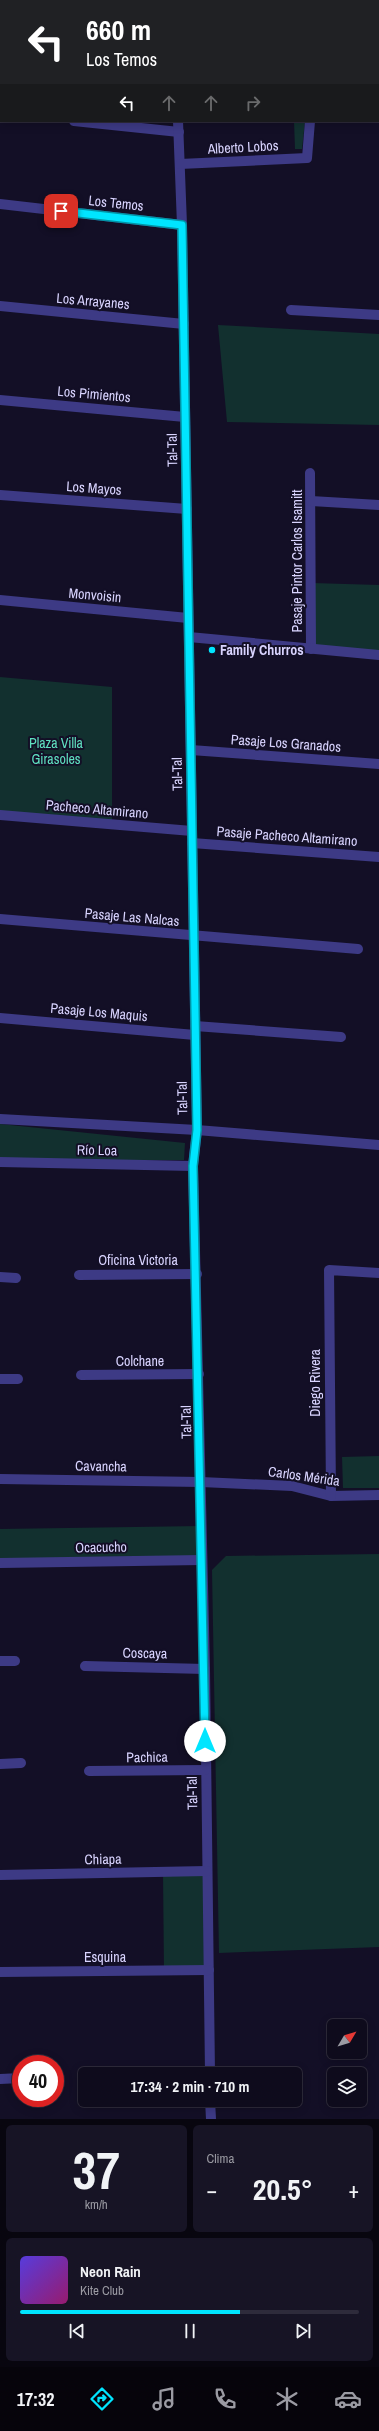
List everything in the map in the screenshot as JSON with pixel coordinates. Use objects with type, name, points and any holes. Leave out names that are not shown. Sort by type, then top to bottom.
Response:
[{"type":"street","points":[[84,122],[179,132]]},
{"type":"street","name":"Tal-Tal","points":[[178,122],[182,225],[191,750],[197,1130],[193,1166],[197,1274],[205,1668],[210,2067]]},
{"type":"street","name":"Alberto Lobos","points":[[180,164],[308,158],[310,122]]},
{"type":"street","name":"Los Temos","points":[[0,204],[182,225]]},
{"type":"street","name":"Los Arrayanes","points":[[0,306],[184,324]]},
{"type":"street","points":[[291,310],[379,315]]},
{"type":"street","name":"Los Pimientos","points":[[0,400],[185,417]]},
{"type":"street","name":"Pasaje Pintor Carlos Isamitt","points":[[310,473],[311,649]]},
{"type":"street","name":"Los Mayos","points":[[0,495],[187,509]]},
{"type":"street","points":[[311,501],[379,505]]},
{"type":"street","name":"Monvoisin","points":[[0,600],[188,618]]},
{"type":"street","points":[[189,637],[379,655]]},
{"type":"street","name":"Pasaje Los Granados","points":[[191,750],[379,764]]},
{"type":"street","name":"Pacheco Altamirano","points":[[0,815],[192,832]]},
{"type":"street","name":"Pasaje Pacheco Altamirano","points":[[192,843],[379,857]]},
{"type":"street","name":"Pasaje Las Nalcas","points":[[0,919],[193,937],[358,949]]},
{"type":"street","name":"Pasaje Los Maquis","points":[[0,1018],[195,1030],[341,1036]]},
{"type":"street","points":[[0,1120],[197,1130],[379,1145]]},
{"type":"street","name":"Río Loa","points":[[0,1162],[193,1166]]},
{"type":"street","name":"Diego Rivera","points":[[331,1496],[329,1270],[379,1273]]},
{"type":"street","name":"Oficina Victoria","points":[[78,1274],[197,1274]]},
{"type":"street","points":[[0,1277],[16,1278]]},
{"type":"street","name":"Colchane","points":[[81,1375],[198,1374]]},
{"type":"street","points":[[0,1379],[18,1379]]},
{"type":"street","name":"Cavancha","points":[[0,1479],[201,1482]]},
{"type":"street","name":"Carlos Mérida","points":[[201,1482],[292,1486],[331,1496],[379,1495]]},
{"type":"street","name":"Ocacucho","points":[[0,1563],[202,1560]]},
{"type":"street","points":[[0,1661],[15,1661]]},
{"type":"street","name":"Coscaya","points":[[85,1666],[205,1668]]},
{"type":"street","points":[[0,1764],[21,1763]]},
{"type":"street","name":"Pachica","points":[[89,1771],[206,1770]]},
{"type":"street","name":"Chiapa","points":[[0,1875],[207,1871]]},
{"type":"street","name":"Esquina","points":[[0,1972],[209,1970]]},
{"type":"street","points":[[0,2079],[12,2078]]},
{"type":"street","points":[[210,2107],[211,2119]]},
{"type":"green space","points":[[294,122],[305,122],[302,149],[295,149]]},
{"type":"green space","points":[[218,325],[379,334],[379,425],[227,422]]},
{"type":"green space","points":[[312,583],[379,585],[379,655],[311,649]]},
{"type":"green space","name":"Plaza Villa Girasoles","points":[[0,677],[112,687],[112,825],[0,815]]},
{"type":"green space","points":[[0,1124],[185,1143],[184,1160],[0,1160]]},
{"type":"green space","points":[[379,1456],[379,1488],[343,1488],[342,1457]]},
{"type":"green space","points":[[201,1526],[202,1560],[0,1563],[0,1529]]},
{"type":"green space","points":[[379,1554],[379,1947],[219,1953],[212,1570],[226,1556]]},
{"type":"green space","points":[[207,1871],[209,1970],[164,1971],[163,1872]]},
{"type":"place","name":"Family Churros","points":[[212,650]]},
{"type":"route","points":[[61,211],[182,225],[197,1130],[193,1166],[197,1274],[205,1668],[205,1741]]}]
